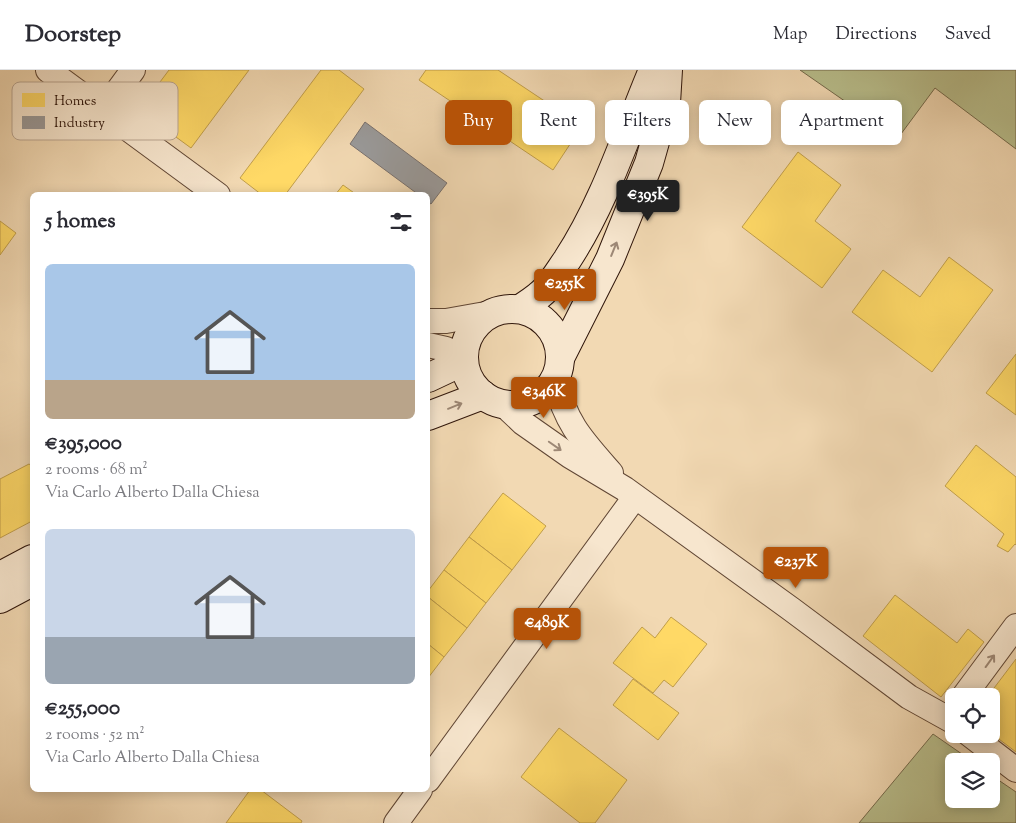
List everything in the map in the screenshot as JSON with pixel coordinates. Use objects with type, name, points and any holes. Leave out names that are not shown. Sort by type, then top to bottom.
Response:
[{"type":"street","points":[[48,70],[64,82]]},
{"type":"street","points":[[124,82],[132,70]]},
{"type":"street","points":[[520,309],[547,288],[576,246],[591,219],[613,170],[652,70]]},
{"type":"street","points":[[430,416],[493,400],[514,406],[526,404],[548,391],[610,259],[649,163],[666,103],[668,70]]},
{"type":"street","points":[[143,140],[214,192]]},
{"type":"street","points":[[430,321],[446,321],[491,314],[506,309],[520,309],[534,314],[547,324],[558,340],[558,368],[565,412],[581,439],[630,493]]},
{"type":"street","points":[[491,314],[478,323],[469,334],[465,346],[464,359],[472,385],[570,456],[630,493],[792,609],[909,697],[945,714]]},
{"type":"street","points":[[430,345],[446,349],[464,359]]},
{"type":"street","points":[[430,377],[464,359]]},
{"type":"street","points":[[430,777],[630,493]]},
{"type":"street","points":[[0,576],[30,560]]},
{"type":"street","points":[[0,599],[30,583]]},
{"type":"street","points":[[970,688],[1016,626]]},
{"type":"street","points":[[981,743],[1016,770]]},
{"type":"street","points":[[396,823],[419,792]]},
{"type":"green space","points":[[800,70],[1016,70],[1016,149],[935,88],[902,133],[902,100],[843,100]]},
{"type":"green space","points":[[933,734],[960,753],[945,753],[945,808],[1000,808],[1000,781],[1016,792],[1016,823],[859,823]]},
{"type":"building: Homes","points":[[169,70],[249,70],[191,148],[178,138],[178,82],[160,82]]},
{"type":"building: Homes","points":[[321,70],[339,70],[364,89],[287,192],[258,192],[240,178]]},
{"type":"building: Homes","points":[[426,70],[498,70],[543,100],[522,100],[522,145],[569,145],[553,170],[512,142],[512,100],[449,100],[419,80]]},
{"type":"building: Homes","points":[[798,152],[841,185],[815,221],[851,249],[822,288],[742,227]]},
{"type":"building: Homes","points":[[343,185],[353,192],[337,192]]},
{"type":"building: Homes","points":[[0,221],[16,233],[0,255]]},
{"type":"building: Homes","points":[[949,257],[993,290],[932,372],[852,312],[883,270],[920,297]]},
{"type":"building: Homes","points":[[1016,354],[1016,415],[986,393]]},
{"type":"building: Homes","points":[[976,445],[1016,477],[1016,545],[1008,552],[997,546],[1004,534],[945,486]]},
{"type":"building: Homes","points":[[30,465],[30,522],[0,538],[0,479]]},
{"type":"building: Homes","points":[[503,493],[546,526],[512,570],[469,537]]},
{"type":"building: Homes","points":[[469,537],[512,570],[486,603],[444,570]]},
{"type":"building: Homes","points":[[444,570],[486,603],[467,628],[430,599],[430,588]]},
{"type":"building: Homes","points":[[895,595],[957,643],[968,629],[984,642],[948,688],[945,688],[945,692],[941,697],[863,636]]},
{"type":"building: Homes","points":[[430,599],[467,628],[444,657],[430,646]]},
{"type":"building: Homes","points":[[671,617],[707,644],[673,687],[664,680],[653,693],[613,663],[642,627],[655,638]]},
{"type":"building: Homes","points":[[430,646],[444,657],[430,675]]},
{"type":"building: Homes","points":[[1016,659],[1016,752],[1000,740],[1000,688],[994,688]]},
{"type":"building: Homes","points":[[633,679],[679,713],[658,740],[613,705]]},
{"type":"building: Homes","points":[[559,728],[627,780],[595,823],[580,823],[521,777]]},
{"type":"building: Homes","points":[[249,792],[264,792],[302,821],[301,823],[226,823]]},
{"type":"building: Industry","points":[[365,122],[447,183],[431,204],[430,192],[415,192],[350,144]]}]
